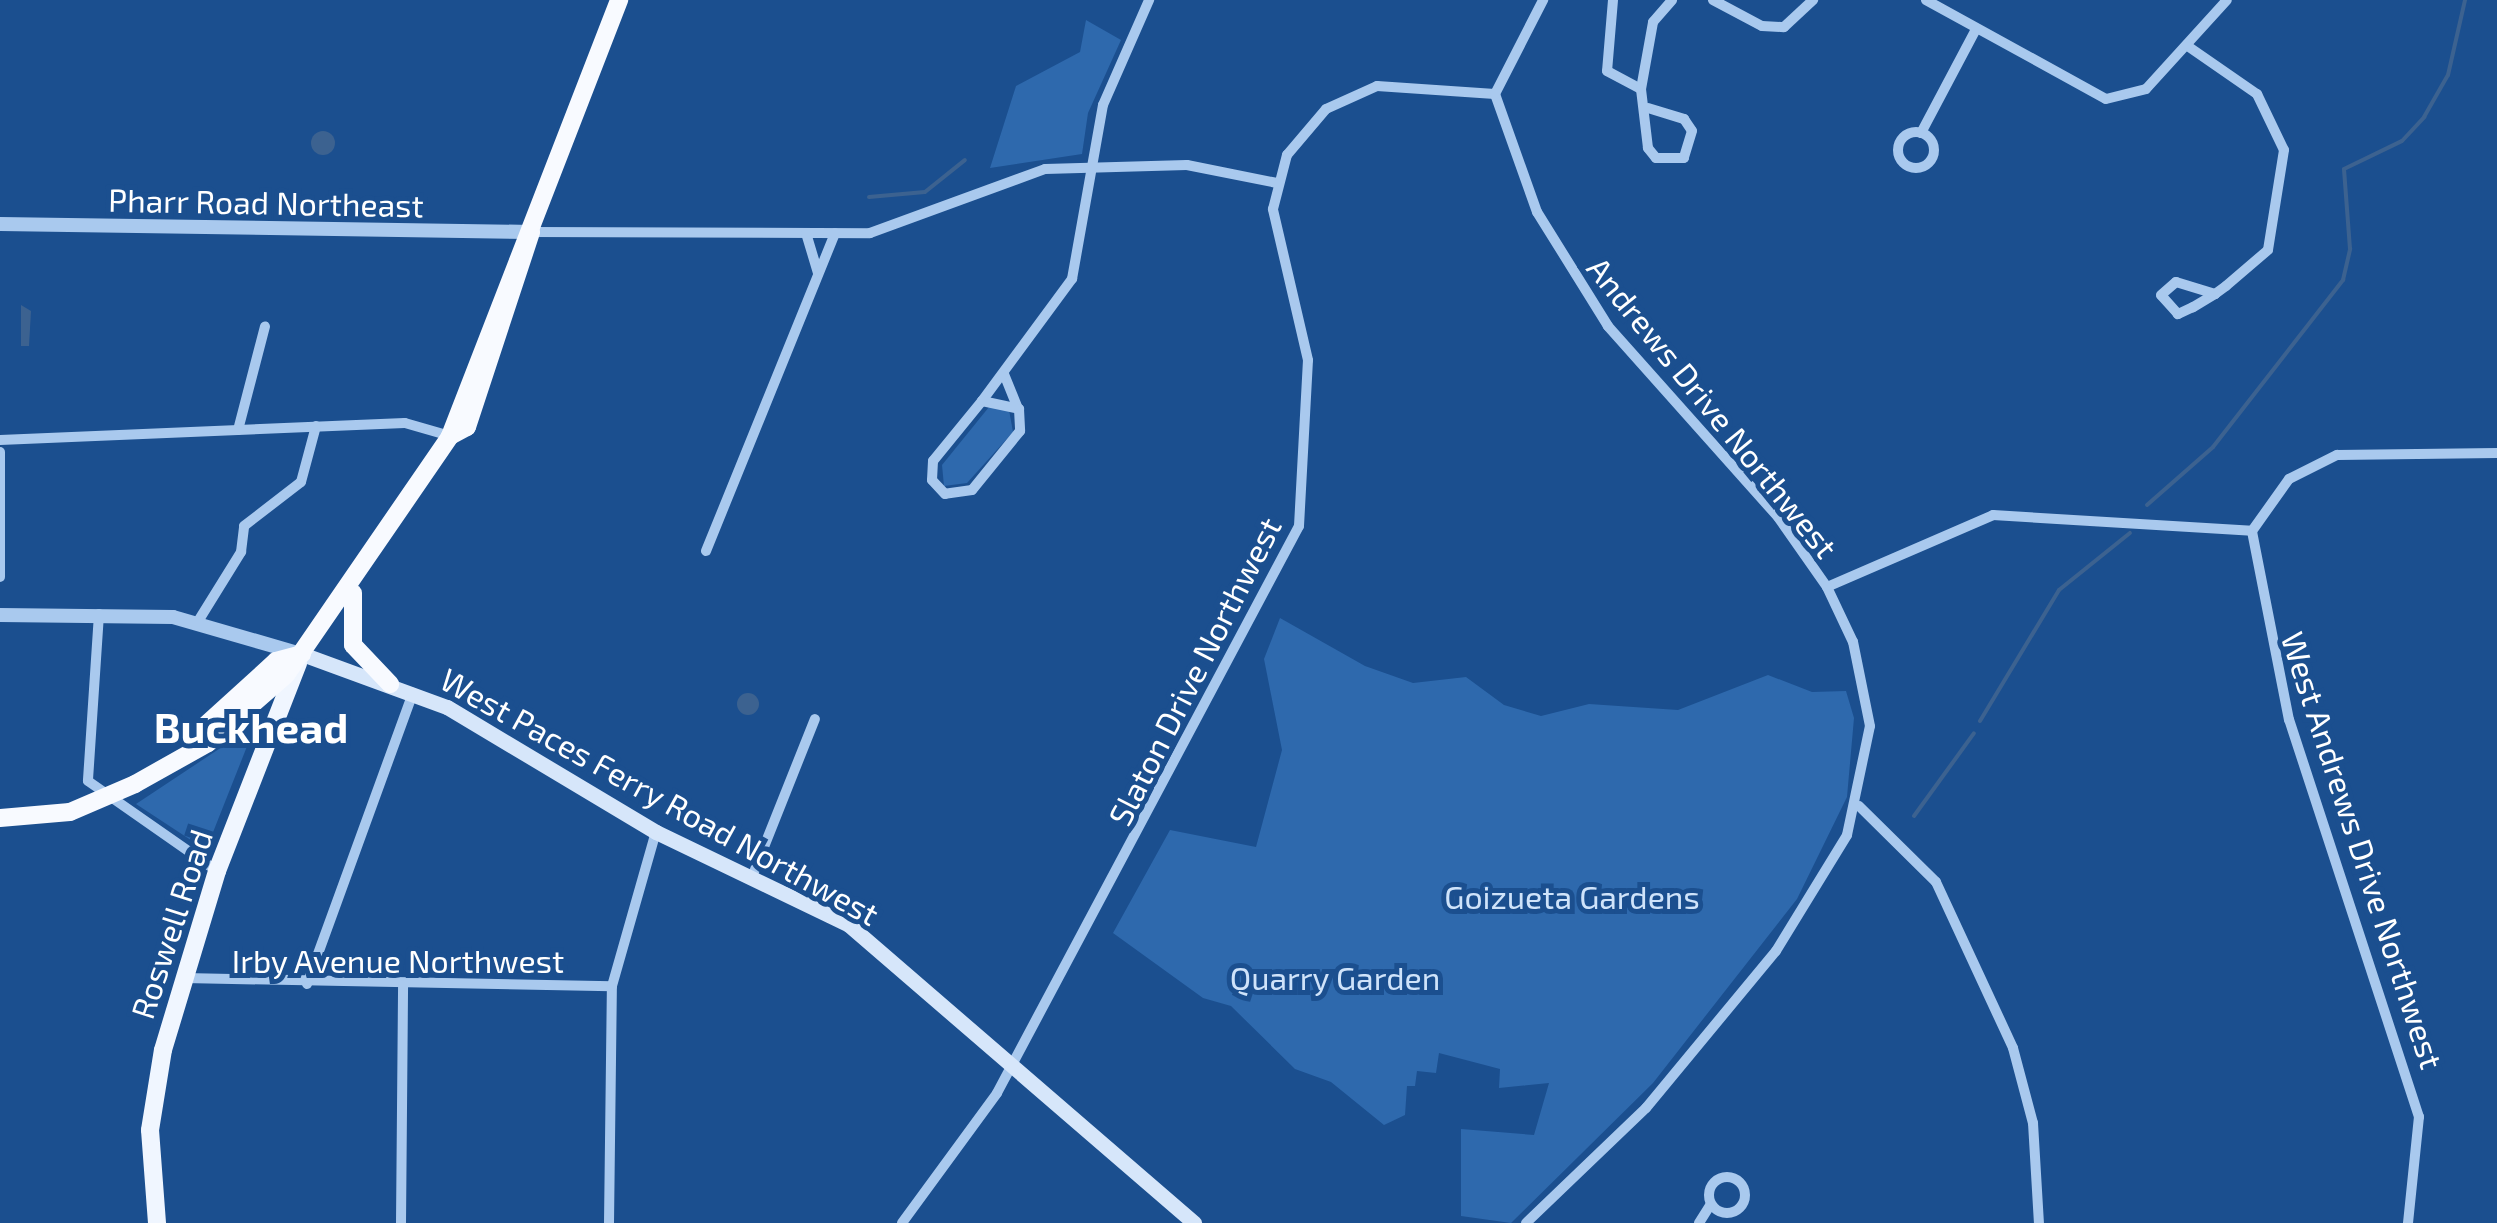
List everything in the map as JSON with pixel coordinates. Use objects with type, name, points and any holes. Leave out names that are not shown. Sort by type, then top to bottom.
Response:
[{"type":"highway","points":[[0,818],[55,815],[104,798],[196,744],[276,661],[302,654],[358,578],[450,436],[467,427],[531,232],[619,0]]},
{"type":"highway","points":[[358,578],[350,635],[390,684]]},
{"type":"main road","name":"West Paces Ferry Road Northwest","points":[[302,654],[413,693],[656,832],[752,877],[872,941],[1194,1223]]},
{"type":"main road","name":"Roswell Road","points":[[157,1223],[150,1130],[184,978],[217,871],[302,654]]},
{"type":"street","points":[[1004,374],[1018,409],[1020,431],[972,490],[946,494],[932,480],[933,461],[1004,374],[1072,279],[1103,105],[1149,0]]},
{"type":"street","points":[[1494,94],[1542,0]]},
{"type":"street","points":[[1614,0],[1607,71],[1641,89]]},
{"type":"street","points":[[1648,108],[1684,119],[1692,130],[1684,158],[1670,162],[1648,148],[1648,108],[1641,89],[1653,22],[1672,0]]},
{"type":"street","points":[[1713,0],[1762,26],[1784,27],[1813,0]]},
{"type":"street","points":[[1926,0],[2106,98],[2146,89],[2189,47],[2227,0]]},
{"type":"street","points":[[1922,133],[1976,29]]},
{"type":"street","points":[[2189,47],[2258,94],[2284,150],[2273,242],[2215,294],[2178,314],[2161,295],[2176,282],[2215,294]]},
{"type":"street","name":"Slaton Drive Northwest","points":[[902,1223],[1014,1064],[1299,526],[1308,360],[1275,236],[1277,183],[1304,129],[1353,94],[1404,84],[1494,94]]},
{"type":"street","name":"Andrews Drive Northwest","points":[[1494,94],[1537,212],[1576,285],[1827,587],[1867,698],[1859,806],[1828,869],[1728,1018],[1526,1223]]},
{"type":"street","points":[[531,232],[836,234],[900,226],[1004,178],[1092,166],[1188,166],[1277,183]]},
{"type":"street","name":"Pharr Road Northeast","points":[[0,224],[531,232]]},
{"type":"street","points":[[806,233],[819,274]]},
{"type":"street","points":[[706,551],[836,234]]},
{"type":"street","points":[[238,430],[265,326]]},
{"type":"street","points":[[982,401],[1018,409]]},
{"type":"street","points":[[0,440],[419,424],[450,436]]},
{"type":"street","points":[[196,623],[241,552],[244,526],[301,482],[316,426]]},
{"type":"street","points":[[0,452],[0,576]]},
{"type":"street","points":[[1827,587],[1993,515],[2252,531],[2281,486],[2337,455],[2497,453]]},
{"type":"street","name":"West Andrews Drive Northwest","points":[[2252,531],[2288,720],[2419,1117],[2408,1223]]},
{"type":"street","points":[[99,612],[88,781],[104,798],[217,871]]},
{"type":"street","points":[[0,615],[99,612],[196,623],[302,654]]},
{"type":"street","points":[[307,984],[413,693]]},
{"type":"street","points":[[752,877],[815,718]]},
{"type":"street","points":[[1859,806],[1936,882],[2012,1048],[2033,1122],[2039,1223]]},
{"type":"street","points":[[609,1223],[612,986],[656,832]]},
{"type":"street","name":"Irby Avenue Northwest","points":[[184,978],[307,984],[612,986]]},
{"type":"street","points":[[401,1223],[403,985]]},
{"type":"street","points":[[1699,1223],[1711,1204]]},
{"type":"green space","points":[[1086,20],[1121,40],[1088,113],[1082,154],[990,168],[1016,86],[1080,52]]},
{"type":"green space","points":[[989,407],[1009,410],[1013,432],[967,483],[944,486],[942,465]]},
{"type":"green space","name":"Goizueta Gardens","points":[[1280,618],[1365,666],[1413,683],[1466,677],[1504,705],[1541,716],[1589,704],[1678,710],[1768,675],[1812,692],[1846,691],[1854,718],[1847,797],[1797,899],[1653,1083],[1511,1223],[1461,1216],[1461,1129],[1534,1135],[1549,1083],[1499,1088],[1500,1069],[1439,1053],[1436,1073],[1417,1071],[1415,1086],[1407,1086],[1405,1115],[1384,1125],[1331,1082],[1295,1069],[1231,1006],[1203,998],[1113,933],[1170,830],[1256,847],[1282,750],[1264,659]]},
{"type":"green space","points":[[261,711],[206,850],[136,804],[228,743]]},
{"type":"shaded area","points":[[323,131],[335,143],[323,155],[311,143]]},
{"type":"shaded area","points":[[21,305],[31,311],[29,346],[21,346]]},
{"type":"shaded area","points":[[748,693],[756,696],[756,712],[748,715],[740,712],[737,704],[740,696]]},
{"type":"waterway","points":[[2147,505],[2213,447],[2343,280],[2350,249],[2344,169],[2402,141],[2424,117],[2448,75],[2465,0]]},
{"type":"waterway","points":[[869,197],[925,192],[965,160]]},
{"type":"waterway","points":[[1980,721],[2059,590],[2130,533]]},
{"type":"waterway","points":[[1914,816],[1974,733]]},
{"type":"district","name":"Buckhead","points":[[251,726]]},
{"type":"park label","name":"Quarry Garden","points":[[1335,977]]}]
